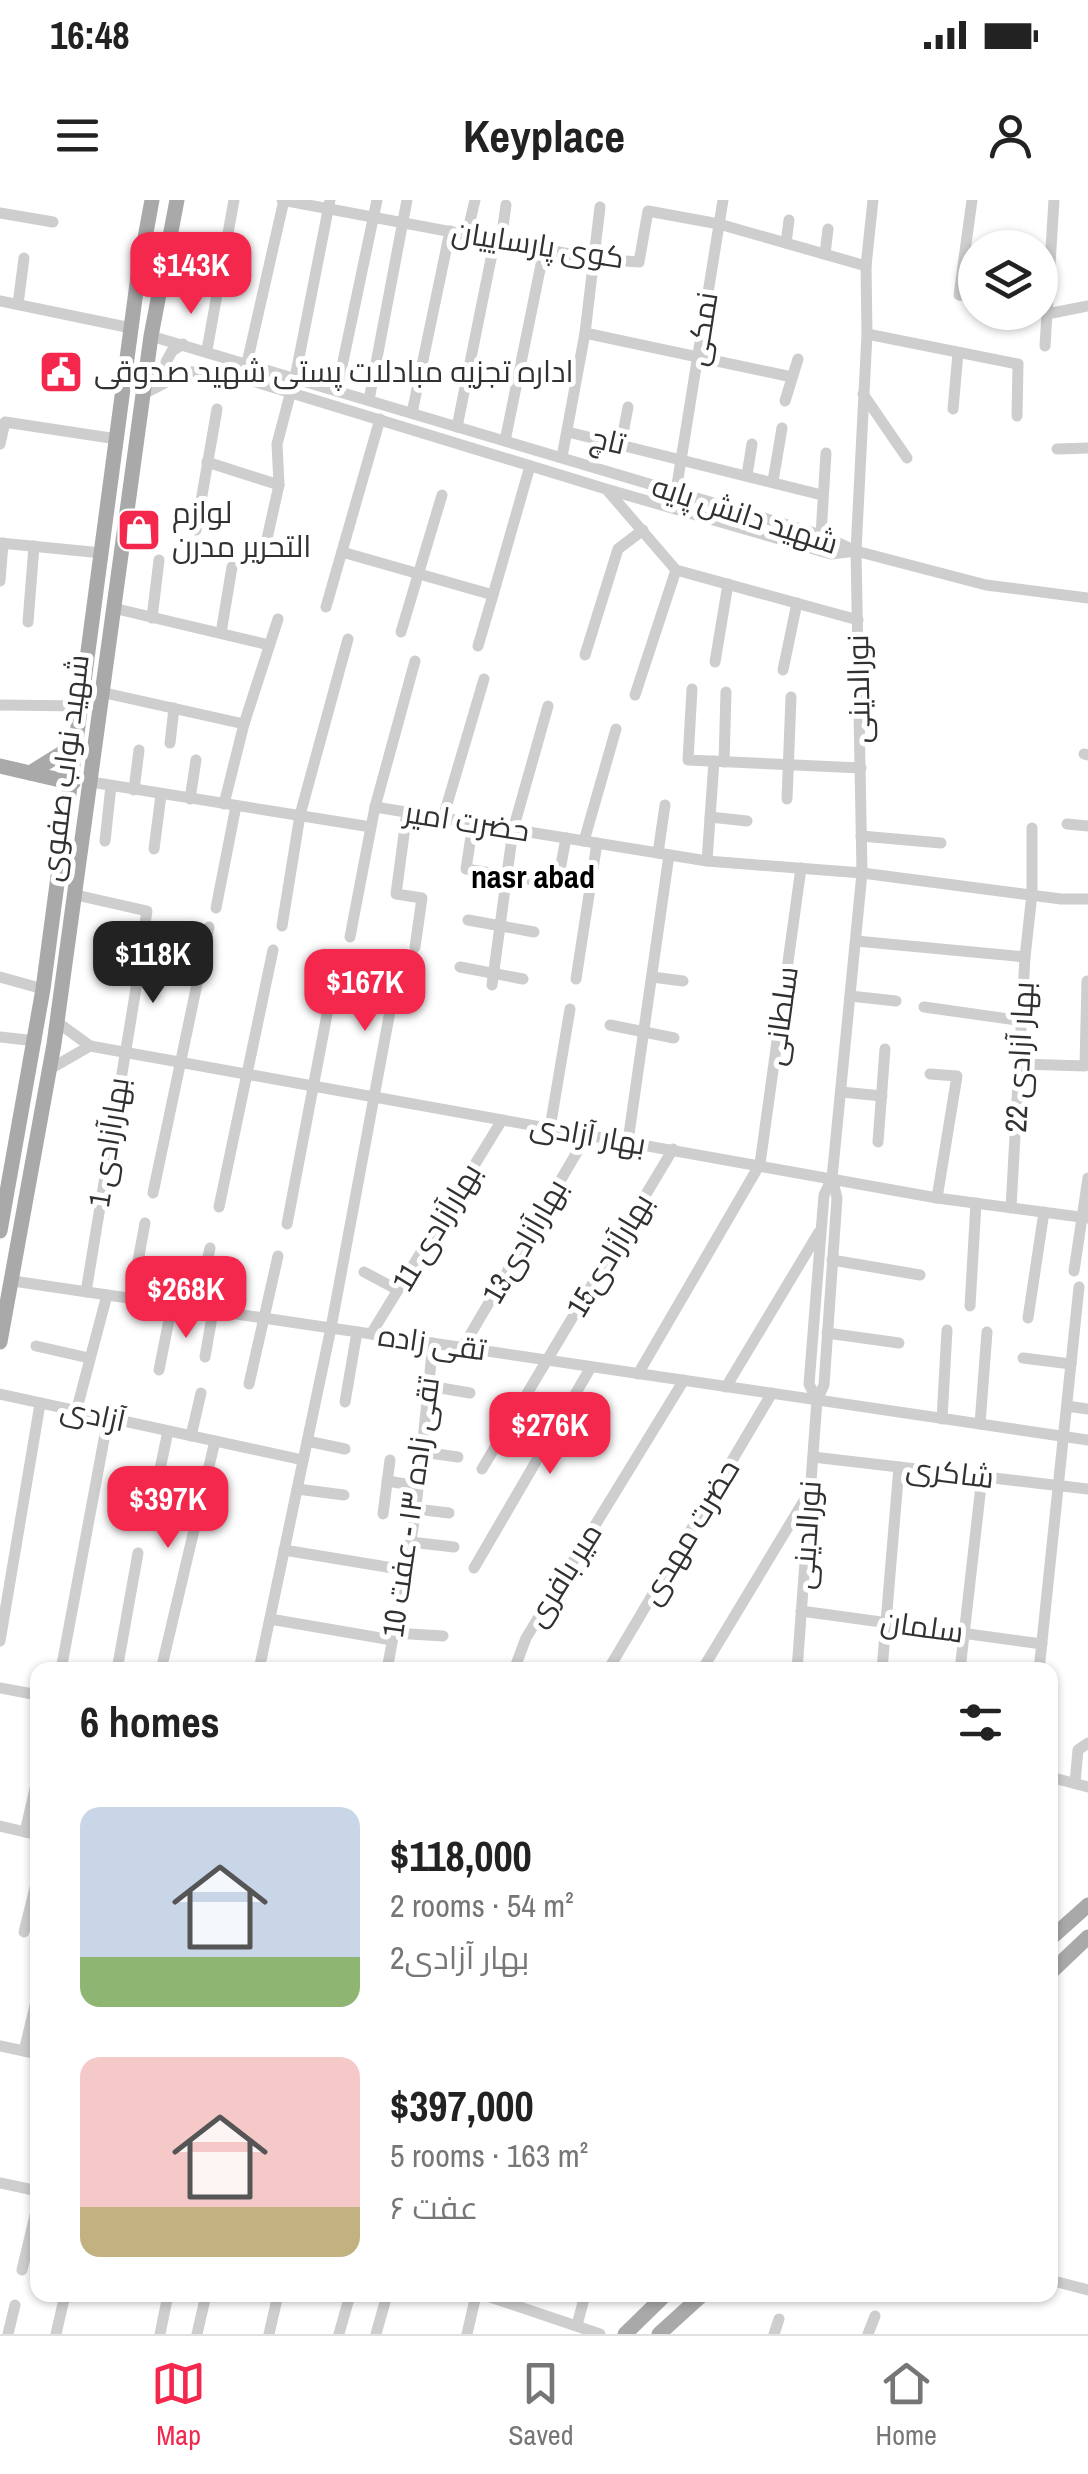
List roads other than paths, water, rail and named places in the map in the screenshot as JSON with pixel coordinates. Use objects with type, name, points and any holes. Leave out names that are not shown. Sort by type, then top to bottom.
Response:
[{"type":"main road","name":"شهید نواب صفوی","points":[[0,1231],[6,1167],[36,1041],[131,328],[152,200]]},
{"type":"main road","name":"شهید نواب صفوی","points":[[0,1342],[50,1069],[151,336],[177,200]]},
{"type":"main road","points":[[110,494],[131,496]]},
{"type":"main road","points":[[30,773],[62,753],[80,727]]},
{"type":"main road","points":[[0,766],[72,783]]},
{"type":"main road","points":[[1058,1932],[1088,1905]]},
{"type":"main road","points":[[1058,1965],[1088,1937]]},
{"type":"main road","points":[[625,2334],[658,2302]]},
{"type":"main road","points":[[659,2334],[694,2302]]},
{"type":"street","points":[[207,350],[234,200]]},
{"type":"street","points":[[248,364],[283,200]]},
{"type":"street","name":"کوی پارساییان","points":[[283,200],[330,204],[374,218],[544,250],[639,262],[648,211],[719,224],[866,266]]},
{"type":"street","points":[[337,390],[377,200]]},
{"type":"street","points":[[370,400],[407,200]]},
{"type":"street","points":[[467,234],[475,200]]},
{"type":"street","name":"نمکی","points":[[676,492],[723,200]]},
{"type":"street","name":"نورالدینی","points":[[817,1400],[809,1384],[820,1230],[824,1195],[832,1178],[862,873],[856,551],[868,334],[866,266],[873,200]]},
{"type":"street","points":[[968,230],[972,200]]},
{"type":"street","points":[[1051,230],[1054,200]]},
{"type":"street","points":[[295,378],[330,204]]},
{"type":"street","points":[[458,427],[506,204]]},
{"type":"street","points":[[562,458],[585,334],[600,207]]},
{"type":"street","points":[[0,213],[53,222]]},
{"type":"street","points":[[786,243],[789,220]]},
{"type":"street","points":[[825,254],[828,230]]},
{"type":"street","points":[[412,412],[450,231]]},
{"type":"street","points":[[506,440],[544,250]]},
{"type":"street","points":[[18,304],[24,258]]},
{"type":"street","points":[[0,301],[131,328]]},
{"type":"street","points":[[1058,306],[1088,306]]},
{"type":"street","points":[[1045,330],[1045,346]]},
{"type":"street","points":[[585,334],[792,377]]},
{"type":"street","points":[[868,334],[1018,364],[1017,416]]},
{"type":"street","name":"شهید دانش پایه","points":[[151,336],[821,535],[856,551]]},
{"type":"street","points":[[175,376],[166,362],[172,351],[183,344]]},
{"type":"street","points":[[953,410],[958,352]]},
{"type":"street","points":[[785,401],[798,358]]},
{"type":"street","name":"شهید دانش پایه","points":[[145,393],[175,376],[196,370],[223,372],[831,554],[856,551]]},
{"type":"street","points":[[262,561],[279,485],[277,444],[291,391]]},
{"type":"street","points":[[863,394],[907,458]]},
{"type":"street","points":[[621,444],[628,407]]},
{"type":"street","points":[[196,530],[217,410]]},
{"type":"street","points":[[326,606],[380,419]]},
{"type":"street","points":[[0,444],[5,422],[117,438]]},
{"type":"street","points":[[773,481],[782,428]]},
{"type":"street","name":"تاچ","points":[[568,432],[822,495]]},
{"type":"street","points":[[747,474],[752,444]]},
{"type":"street","points":[[1057,449],[1088,448]]},
{"type":"street","points":[[821,535],[826,453]]},
{"type":"street","points":[[207,462],[279,485]]},
{"type":"street","points":[[478,646],[530,466]]},
{"type":"street","points":[[611,472],[606,489],[676,570],[858,620]]},
{"type":"street","points":[[401,632],[442,495]]},
{"type":"street","points":[[585,655],[618,549],[643,530]]},
{"type":"street","points":[[0,581],[2,543],[102,553]]},
{"type":"street","points":[[28,622],[34,546]]},
{"type":"street","points":[[856,551],[986,585],[1088,598]]},
{"type":"street","points":[[342,552],[493,595]]},
{"type":"street","points":[[152,618],[159,560]]},
{"type":"street","points":[[221,634],[232,567]]},
{"type":"street","points":[[636,694],[676,570]]},
{"type":"street","points":[[715,662],[728,584]]},
{"type":"street","points":[[783,670],[796,602]]},
{"type":"street","points":[[113,608],[269,644]]},
{"type":"street","points":[[216,908],[244,724],[278,619]]},
{"type":"street","points":[[282,926],[300,815],[348,639]]},
{"type":"street","points":[[375,807],[415,661]]},
{"type":"street","points":[[444,818],[484,679]]},
{"type":"street","points":[[692,689],[688,760],[861,768]]},
{"type":"street","points":[[707,861],[726,692]]},
{"type":"street","points":[[104,693],[244,724]]},
{"type":"street","points":[[788,799],[791,697]]},
{"type":"street","points":[[0,704],[82,706]]},
{"type":"street","points":[[493,980],[513,830],[548,706]]},
{"type":"street","points":[[170,743],[174,708]]},
{"type":"street","points":[[576,980],[590,842],[616,729]]},
{"type":"street","points":[[134,790],[138,750]]},
{"type":"street","points":[[190,799],[196,760]]},
{"type":"street","name":"حضرت امیر","points":[[91,782],[372,828],[375,807],[707,861],[862,873],[1088,899]]},
{"type":"street","points":[[105,841],[110,786]]},
{"type":"street","points":[[154,849],[162,795]]},
{"type":"street","points":[[628,1142],[652,977],[666,805]]},
{"type":"street","points":[[407,812],[396,894],[422,898],[415,947]]},
{"type":"street","points":[[710,817],[748,821]]},
{"type":"street","points":[[474,823],[466,869],[540,882]]},
{"type":"street","points":[[1067,824],[1088,826]]},
{"type":"street","points":[[350,937],[372,828]]},
{"type":"street","points":[[1025,957],[1032,894],[1032,828]]},
{"type":"street","points":[[862,836],[941,843]]},
{"type":"street","points":[[560,870],[566,838]]},
{"type":"street","name":"سلطانی","points":[[760,1164],[801,868]]},
{"type":"street","points":[[76,894],[147,911],[144,929]]},
{"type":"street","points":[[468,920],[534,932]]},
{"type":"street","points":[[153,1193],[209,927]]},
{"type":"street","name":"بهار آزادی 22","points":[[856,941],[1025,957],[1011,1208]]},
{"type":"street","points":[[219,1207],[273,950]]},
{"type":"street","name":"بهارآزادی 1","points":[[86,1292],[142,952]]},
{"type":"street","points":[[287,1224],[338,962]]},
{"type":"street","points":[[460,967],[493,980],[523,979]]},
{"type":"street","points":[[0,977],[43,989]]},
{"type":"street","points":[[652,977],[683,981]]},
{"type":"street","points":[[261,1662],[331,1328],[396,979]]},
{"type":"street","points":[[1020,1064],[1085,1066],[1087,982]]},
{"type":"street","points":[[850,996],[896,1001]]},
{"type":"street","points":[[924,1007],[1023,1020]]},
{"type":"street","points":[[550,1128],[570,1009]]},
{"type":"street","name":"بهار آزادی","points":[[57,1022],[90,1046],[937,1198],[1085,1218]]},
{"type":"street","points":[[610,1025],[674,1038]]},
{"type":"street","points":[[0,1037],[36,1041]]},
{"type":"street","points":[[50,1069],[90,1046]]},
{"type":"street","points":[[878,1142],[886,1050]]},
{"type":"street","points":[[930,1074],[957,1076],[937,1198]]},
{"type":"street","points":[[841,1092],[882,1096]]},
{"type":"street","name":"بهارآزادی 11","points":[[371,1334],[502,1120]]},
{"type":"street","name":"بهارآزادی13","points":[[463,1347],[587,1134]]},
{"type":"street","name":"بهارآزادی15","points":[[482,1469],[673,1150]]},
{"type":"street","points":[[638,1374],[760,1164]]},
{"type":"street","name":"نورالدینی","points":[[798,1662],[817,1400],[824,1385],[828,1333],[837,1198],[832,1178]]},
{"type":"street","points":[[1074,1271],[1088,1178]]},
{"type":"street","points":[[970,1306],[976,1203]]},
{"type":"street","points":[[1028,1318],[1044,1212]]},
{"type":"street","points":[[131,1299],[145,1223]]},
{"type":"street","points":[[726,1386],[820,1230]]},
{"type":"street","points":[[197,1308],[210,1248]]},
{"type":"street","points":[[249,1384],[278,1256]]},
{"type":"street","points":[[832,1260],[920,1275]]},
{"type":"street","points":[[364,1272],[398,1290]]},
{"type":"street","name":"تقی زاده","points":[[13,1281],[1088,1440]]},
{"type":"street","points":[[1040,1662],[1079,1287]]},
{"type":"street","points":[[76,1412],[106,1295]]},
{"type":"street","points":[[160,1370],[172,1305]]},
{"type":"street","points":[[205,1357],[214,1311]]},
{"type":"street","points":[[942,1418],[947,1330]]},
{"type":"street","points":[[345,1402],[357,1332]]},
{"type":"street","points":[[980,1424],[986,1332]]},
{"type":"street","points":[[828,1333],[898,1343]]},
{"type":"street","name":"تقی زاده ۱۳ - عفت 10","points":[[388,1662],[416,1509],[433,1343]]},
{"type":"street","points":[[36,1346],[89,1358]]},
{"type":"street","points":[[1023,1358],[1071,1364]]},
{"type":"street","points":[[474,1568],[591,1367]]},
{"type":"street","name":"میر بافری","points":[[517,1662],[526,1638],[684,1380]]},
{"type":"street","points":[[429,1386],[470,1392]]},
{"type":"street","points":[[191,1436],[201,1393]]},
{"type":"street","name":"آزادی","points":[[0,1394],[303,1460]]},
{"type":"street","name":"حضرت مهدی","points":[[613,1662],[772,1394]]},
{"type":"street","points":[[0,1641],[40,1404]]},
{"type":"street","points":[[1067,1406],[1088,1408]]},
{"type":"street","points":[[62,1662],[108,1418]]},
{"type":"street","points":[[150,1517],[168,1431]]},
{"type":"street","points":[[163,1662],[215,1441]]},
{"type":"street","points":[[307,1442],[345,1449]]},
{"type":"street","points":[[422,1452],[458,1456]]},
{"type":"street","name":"شاکری","points":[[813,1457],[1088,1489]]},
{"type":"street","points":[[383,1514],[390,1460]]},
{"type":"street","points":[[883,1662],[900,1467]]},
{"type":"street","points":[[961,1662],[982,1476]]},
{"type":"street","points":[[387,1482],[418,1486]]},
{"type":"street","points":[[297,1489],[344,1495]]},
{"type":"street","points":[[707,1662],[810,1491]]},
{"type":"street","points":[[416,1509],[449,1513]]},
{"type":"street","points":[[410,1542],[454,1546]]},
{"type":"street","points":[[284,1550],[405,1570]]},
{"type":"street","points":[[118,1662],[138,1553]]},
{"type":"street","name":"سلمان","points":[[801,1611],[1042,1644]]},
{"type":"street","points":[[270,1619],[393,1636],[443,1636]]},
{"type":"street","points":[[0,1688],[30,1693]]},
{"type":"street","points":[[1082,1785],[1078,1750],[1088,1743]]},
{"type":"street","points":[[0,1826],[30,1833]]},
{"type":"street","points":[[24,1932],[30,1908]]},
{"type":"street","points":[[24,2051],[30,2026]]},
{"type":"street","points":[[0,2046],[30,2052]]},
{"type":"street","points":[[0,2183],[30,2190]]},
{"type":"street","points":[[22,2270],[30,2236]]},
{"type":"street","points":[[1058,2282],[1088,2290]]},
{"type":"street","points":[[56,2334],[63,2302]]},
{"type":"street","points":[[160,2334],[167,2302]]},
{"type":"street","points":[[197,2334],[204,2302]]},
{"type":"street","points":[[269,2334],[276,2302]]},
{"type":"street","points":[[338,2334],[348,2302]]},
{"type":"street","points":[[376,2334],[385,2302]]},
{"type":"street","points":[[466,2334],[474,2302]]},
{"type":"street","points":[[506,2302],[600,2334]]},
{"type":"street","points":[[577,2325],[583,2302]]},
{"type":"street","points":[[8,2334],[14,2306]]},
{"type":"street","points":[[868,2334],[875,2316]]},
{"type":"street","points":[[774,2334],[779,2319]]},
{"type":"place","name":"اداره تجزیه مبادلات پستی شهید صدوقی","points":[[61,372]]},
{"type":"place","name":"لوازم التحریر مدرن","points":[[139,530]]},
{"type":"district","name":"nasr abad","points":[[533,877]]}]
